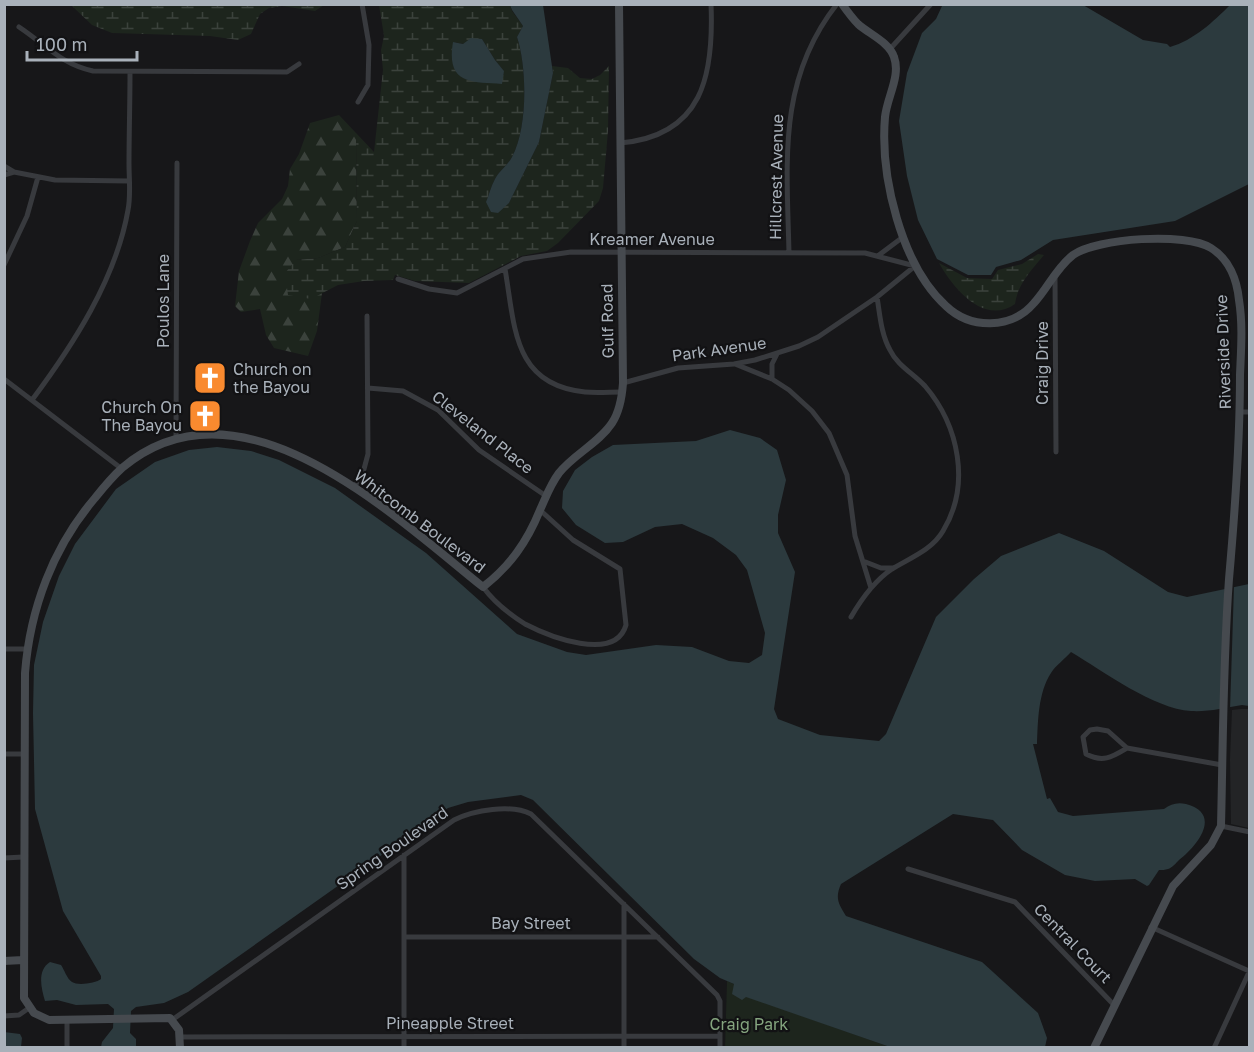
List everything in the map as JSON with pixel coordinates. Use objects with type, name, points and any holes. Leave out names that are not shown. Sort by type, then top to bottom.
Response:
[{"type":"street","points":[[358,102],[368,85],[369,45],[362,4]]},
{"type":"street","name":"Gulf Road","points":[[483,587],[513,559],[527,538],[555,479],[568,463],[601,436],[613,422],[619,409],[623,388],[619,4]]},
{"type":"street","points":[[620,143],[638,141],[664,132],[676,124],[690,109],[702,91],[712,49],[711,4]]},
{"type":"street","name":"Hillcrest Avenue","points":[[789,253],[787,158],[790,109],[809,48],[837,4]]},
{"type":"street","points":[[842,4],[859,25],[890,49],[931,4]]},
{"type":"street","points":[[19,27],[58,58],[74,66],[93,71],[130,73],[287,72],[298,64]]},
{"type":"street","name":"Riverside Drive","points":[[890,49],[896,66],[885,112],[886,151],[893,202],[903,237],[915,266],[946,306],[968,320],[985,323],[1003,322],[1022,314],[1034,304],[1056,274],[1075,254],[1104,245],[1161,238],[1180,238],[1207,245],[1218,252],[1233,274],[1239,300],[1245,412],[1229,585],[1221,826]]},
{"type":"street","points":[[32,400],[61,359],[102,288],[120,243],[129,209],[130,73]]},
{"type":"street","name":"Poulos Lane","points":[[176,440],[177,163]]},
{"type":"street","points":[[4,165],[14,172],[62,181],[129,181]]},
{"type":"street","points":[[4,175],[14,172]]},
{"type":"street","points":[[4,265],[27,216],[38,177]]},
{"type":"street","points":[[879,255],[903,237]]},
{"type":"street","name":"Kreamer Avenue","points":[[398,279],[429,289],[457,292],[523,259],[571,252],[865,253],[915,266]]},
{"type":"street","name":"Park Avenue","points":[[505,268],[515,332],[527,362],[533,369],[559,386],[585,392],[623,388],[678,368],[734,363],[777,354],[818,337],[877,297],[915,266]]},
{"type":"street","name":"Craig Drive","points":[[1056,274],[1056,452]]},
{"type":"street","points":[[851,617],[871,588],[895,567],[915,558],[942,533],[955,502],[960,474],[954,441],[944,414],[925,386],[891,352],[882,329],[877,297]]},
{"type":"street","points":[[354,488],[368,457],[367,316]]},
{"type":"street","points":[[772,379],[771,367],[777,354]]},
{"type":"street","points":[[734,363],[772,379],[794,394],[812,411],[833,440],[847,475],[855,536],[871,588]]},
{"type":"street","points":[[4,379],[122,469]]},
{"type":"street","name":"Cleveland Place","points":[[368,388],[403,391],[438,410],[479,450],[546,496]]},
{"type":"street","name":"Whitcomb Boulevard","points":[[29,1008],[24,994],[23,960],[23,702],[27,649],[40,597],[62,546],[84,512],[122,469],[152,449],[176,440],[211,435],[248,437],[296,456],[354,488],[387,511],[483,587],[497,603],[525,623],[567,641],[601,644],[616,640],[626,628],[620,568],[573,540],[540,510]]},
{"type":"street","points":[[863,561],[881,568],[895,567]]},
{"type":"street","points":[[4,649],[27,649]]},
{"type":"street","points":[[1127,748],[1106,760],[1096,759],[1086,754],[1083,737],[1090,730],[1108,731],[1127,748],[1222,765]]},
{"type":"street","points":[[4,754],[23,754]]},
{"type":"street","name":"Spring Boulevard","points":[[172,1020],[462,816],[475,812],[515,808],[531,814],[717,995],[720,1001],[720,1047]]},
{"type":"street","points":[[1094,1047],[1173,886],[1211,845],[1221,826],[1250,832]]},
{"type":"street","points":[[404,855],[404,1047]]},
{"type":"street","points":[[4,858],[23,858]]},
{"type":"street","name":"Central Court","points":[[908,869],[1015,902],[1114,1005]]},
{"type":"street","points":[[624,904],[624,1047]]},
{"type":"street","points":[[1151,927],[1250,971],[1214,1047]]},
{"type":"street","name":"Bay Street","points":[[405,937],[658,937]]},
{"type":"street","points":[[4,961],[23,960]]},
{"type":"street","points":[[4,1016],[18,1016],[29,1008],[35,1015],[45,1019],[163,1018],[172,1020],[179,1030],[180,1047]]},
{"type":"street","points":[[67,1020],[67,1047]]},
{"type":"street","name":"Pineapple Street","points":[[180,1037],[720,1036]]},
{"type":"shaded area","points":[[510,5],[543,5],[553,73],[539,142],[509,203],[498,213],[491,212],[486,202],[495,179],[510,160],[517,145],[524,97],[523,64],[517,37],[523,26]]},
{"type":"shaded area","points":[[1083,5],[1143,40],[1167,44],[1170,47],[1195,35],[1230,5],[1249,5],[1249,184],[1175,221],[1053,240],[1021,260],[996,267],[991,275],[968,275],[937,259],[918,220],[907,176],[899,121],[907,73],[922,33],[936,19],[942,6]]},
{"type":"shaded area","points":[[471,38],[482,39],[504,71],[502,84],[471,81],[457,73],[453,66],[453,42],[463,44]]},
{"type":"shaded area","points":[[730,430],[760,438],[777,450],[786,480],[778,515],[778,533],[795,572],[774,709],[778,719],[820,735],[879,741],[886,734],[936,617],[1001,556],[1059,533],[1104,551],[1168,592],[1187,597],[1249,584],[1249,706],[1197,711],[1177,709],[1161,704],[1129,688],[1071,652],[1053,670],[1043,689],[1039,707],[1037,744],[1033,744],[1047,799],[1050,798],[1058,812],[1073,816],[1164,809],[1180,803],[1197,809],[1203,815],[1205,822],[1203,830],[1193,847],[1171,868],[1159,870],[1149,885],[1135,879],[1095,881],[1065,875],[1022,850],[993,820],[953,814],[841,884],[838,900],[846,916],[982,962],[1038,1013],[1047,1038],[1045,1047],[890,1047],[746,997],[742,1000],[732,994],[734,984],[720,978],[694,959],[533,800],[521,795],[468,802],[448,808],[188,992],[164,1003],[136,1007],[131,1011],[130,1033],[136,1039],[136,1047],[101,1047],[102,1042],[113,1028],[114,1009],[108,1004],[76,1005],[57,1000],[45,1001],[41,985],[42,974],[50,962],[61,965],[69,979],[75,983],[95,982],[101,979],[101,976],[63,911],[35,809],[34,665],[43,622],[59,576],[75,544],[116,489],[155,462],[189,450],[217,447],[251,451],[279,460],[335,488],[426,553],[517,634],[567,652],[586,655],[656,645],[692,647],[729,661],[749,663],[762,655],[765,633],[747,570],[736,555],[713,538],[682,524],[655,527],[623,542],[605,543],[576,525],[562,508],[563,491],[575,470],[613,445],[696,441]]},
{"type":"shaded area","points":[[1249,709],[1249,828],[1231,824],[1232,710]]},
{"type":"shaded area","points":[[4,1032],[20,1034],[21,1047],[5,1047]]},
{"type":"green space","points":[[71,5],[324,5],[315,11],[282,6],[269,8],[260,14],[251,34],[238,40],[210,36],[112,33],[92,25]]},
{"type":"green space","points":[[379,5],[510,5],[523,26],[517,37],[524,81],[521,130],[512,157],[491,187],[487,201],[492,212],[509,203],[539,142],[553,73],[552,66],[568,68],[580,78],[592,79],[609,66],[608,131],[603,188],[599,201],[558,243],[547,251],[521,256],[469,283],[415,281],[395,275],[393,280],[338,285],[311,299],[288,295],[285,273],[296,260],[318,258],[345,247],[357,221],[356,133],[374,152],[383,70],[381,50],[384,36]],"holes":[[[482,39],[504,71],[454,42],[463,44]]]},
{"type":"green space","points":[[339,115],[356,133],[357,221],[345,247],[318,258],[296,260],[311,298],[322,293],[317,331],[308,356],[274,348],[266,335],[260,309],[241,312],[235,306],[239,271],[258,223],[282,199],[288,186],[290,169],[299,154],[310,123]]},
{"type":"green space","points":[[1038,254],[1044,255],[1022,283],[1015,304],[1003,310],[981,307],[971,301],[952,283],[939,263],[967,278],[992,279],[998,270],[1022,264]]},
{"type":"green space","name":"Craig Park","points":[[727,981],[734,984],[746,996],[890,1047],[725,1048]]},
{"type":"pier","points":[[1225,586],[1234,586],[1230,710],[1220,712]]},
{"type":"place","name":"Church on the Bayou","points":[[210,378]]},
{"type":"place","name":"Church On The Bayou","points":[[205,416]]}]
